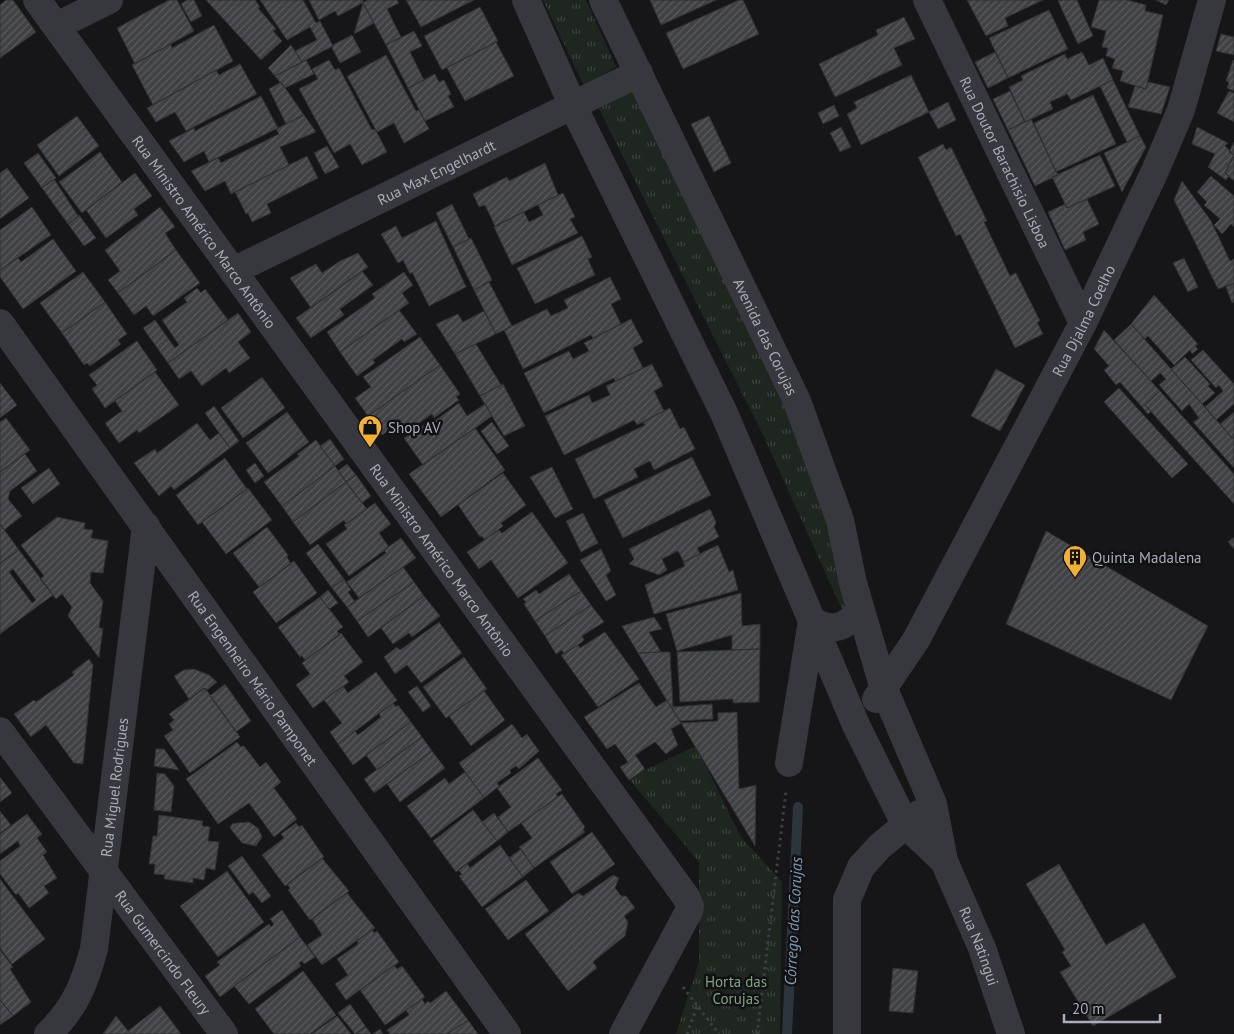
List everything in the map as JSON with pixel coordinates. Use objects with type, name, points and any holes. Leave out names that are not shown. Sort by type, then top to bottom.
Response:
[{"type":"street","name":"Rua Ministro Américo Marco Antônio","points":[[37,0],[686,897],[690,909],[664,961],[623,1034]]},
{"type":"street","points":[[56,26],[109,0]]},
{"type":"street","points":[[526,0],[573,106],[724,414],[856,725]]},
{"type":"street","name":"Avenida das Corujas","points":[[603,0],[797,401],[840,520],[860,611],[884,689]]},
{"type":"street","name":"Rua Doutor Barachisio Lisboa","points":[[927,0],[1083,323]]},
{"type":"street","name":"Rua Djalma Coelho","points":[[856,725],[884,689],[924,626],[1083,323],[1155,171],[1181,110],[1212,0]]},
{"type":"street","name":"Rua Max Engelhardt","points":[[233,271],[639,73]]},
{"type":"street","name":"Rua Engenheiro Mário Pamponet","points":[[0,323],[507,1034]]},
{"type":"street","name":"Rua Miguel Rodrigues","points":[[48,1034],[64,1019],[75,1002],[94,950],[146,526]]},
{"type":"street","points":[[812,621],[825,628],[834,627],[850,623],[860,611]]},
{"type":"street","points":[[789,762],[812,621]]},
{"type":"street","points":[[872,648],[900,640],[924,626]]},
{"type":"street","name":"Rua Natingui","points":[[884,689],[933,804],[944,861],[982,948],[1011,1034]]},
{"type":"street","name":"Rua Natingui","points":[[856,725],[905,824],[944,861]]},
{"type":"street","name":"Rua Gumercindo Fleury","points":[[0,731],[104,868],[224,1034]]},
{"type":"street","points":[[847,1034],[847,900],[861,866],[878,847],[933,804]]},
{"type":"path","points":[[757,1034],[789,762]]},
{"type":"path","points":[[664,961],[719,1034]]},
{"type":"path","points":[[687,1034],[697,1006]]},
{"type":"green space","points":[[543,0],[586,0],[616,67],[584,86]]},
{"type":"green space","points":[[631,86],[694,198],[834,518],[859,603],[843,612],[765,439],[598,107]]},
{"type":"green space","name":"Horta das Corujas","points":[[696,746],[741,837],[782,882],[780,1034],[676,1034],[699,962],[699,862],[628,778]]},
{"type":"building","points":[[6,0],[13,0],[36,32],[0,58],[0,5]]},
{"type":"building","points":[[169,0],[177,0],[194,31],[135,64],[117,28]]},
{"type":"building","points":[[187,0],[194,0],[202,16],[191,22],[181,4]]},
{"type":"building","points":[[206,0],[255,0],[260,7],[258,8],[276,29],[273,31],[282,41],[261,60]]},
{"type":"building","points":[[260,0],[303,0],[316,23],[320,21],[333,46],[302,62],[295,51],[317,40],[310,27],[287,40]]},
{"type":"building","points":[[309,0],[362,0],[364,2],[338,16],[335,11],[319,20]]},
{"type":"building","points":[[368,0],[397,0],[399,3],[387,9],[401,37],[386,45],[363,3]]},
{"type":"building","points":[[406,0],[474,0],[421,27]]},
{"type":"building","points":[[650,0],[716,0],[661,25]]},
{"type":"building","points":[[739,0],[743,0],[759,34],[683,69],[666,33]]},
{"type":"building","points":[[967,0],[1043,0],[1005,18],[1008,26],[986,36]]},
{"type":"building","points":[[1077,0],[1093,36],[1078,44],[1058,1]]},
{"type":"building","points":[[1099,0],[1127,0],[1146,5],[1145,11],[1163,15],[1146,89],[1120,81],[1123,71],[1112,68],[1115,59],[1106,56],[1108,48],[1102,47],[1106,31],[1091,27]]},
{"type":"building","points":[[1156,0],[1169,0],[1166,5]]},
{"type":"building","points":[[363,3],[374,23],[354,34]]},
{"type":"building","points":[[480,7],[498,41],[442,70],[424,36]]},
{"type":"building","points":[[1049,10],[1068,49],[1008,78],[989,38]]},
{"type":"building","points":[[904,17],[915,39],[894,48],[902,65],[835,97],[819,64],[878,35],[876,30]]},
{"type":"building","points":[[214,25],[233,61],[153,105],[132,65],[171,44],[172,48]]},
{"type":"building","points":[[414,31],[422,46],[410,52],[424,80],[408,88],[386,45]]},
{"type":"building","points":[[1221,34],[1234,37],[1234,55],[1216,51]]},
{"type":"building","points":[[352,35],[361,52],[340,63],[331,46]]},
{"type":"building","points":[[496,42],[514,76],[465,101],[447,68]]},
{"type":"building","points":[[291,45],[302,62],[275,76],[268,68]]},
{"type":"building","points":[[995,52],[1008,78],[988,88],[975,62]]},
{"type":"building","points":[[1082,52],[1089,65],[1103,58],[1113,80],[1071,100],[1067,94],[1050,102],[1053,109],[1025,122],[1009,87],[1023,80],[1021,76],[1065,54],[1067,59]]},
{"type":"building","points":[[386,55],[416,111],[419,110],[429,129],[404,143],[394,123],[377,132],[347,76]]},
{"type":"building","points":[[306,60],[314,74],[285,88],[275,76]]},
{"type":"building","points":[[329,60],[335,70],[339,68],[372,130],[375,129],[387,152],[362,165],[350,144],[334,153],[299,89],[318,79],[312,69]]},
{"type":"building","points":[[1233,60],[1234,91],[1227,88],[1229,82],[1226,81]]},
{"type":"building","points":[[240,64],[257,94],[186,131],[175,112],[156,122],[147,108],[216,70],[219,75]]},
{"type":"building","points":[[435,74],[439,82],[444,80],[451,94],[448,96],[454,107],[425,121],[408,88]]},
{"type":"building","points":[[911,75],[929,112],[861,145],[847,114],[857,108],[854,102]]},
{"type":"building","points":[[1113,80],[1140,136],[1127,142],[1100,86]]},
{"type":"building","points":[[281,82],[304,115],[286,124],[269,89]]},
{"type":"building","points":[[1148,82],[1170,87],[1161,114],[1128,107],[1135,86],[1146,89]]},
{"type":"building","points":[[1010,91],[1025,122],[1008,130],[993,99]]},
{"type":"building","points":[[1229,91],[1234,93],[1234,122],[1217,113]]},
{"type":"building","points":[[1093,95],[1116,144],[1056,172],[1034,123]]},
{"type":"building","points":[[261,96],[278,128],[209,162],[204,151],[184,162],[169,141],[194,128],[195,131]]},
{"type":"building","points":[[948,102],[956,120],[938,129],[929,112]]},
{"type":"building","points":[[834,105],[839,116],[823,124],[818,113]]},
{"type":"building","points":[[304,115],[316,132],[280,147],[289,165],[231,194],[225,181],[205,191],[191,171],[218,158],[221,163],[279,134],[276,129]]},
{"type":"building","points":[[77,116],[99,146],[59,176],[37,145]]},
{"type":"building","points":[[709,116],[731,163],[714,172],[691,124]]},
{"type":"building","points":[[1031,119],[1058,175],[1035,186],[1008,130]]},
{"type":"building","points":[[841,127],[851,147],[840,152],[830,133]]},
{"type":"building","points":[[1197,127],[1228,143],[1225,146],[1234,155],[1225,173],[1229,176],[1226,180],[1208,167],[1215,154],[1192,144]]},
{"type":"building","points":[[1140,136],[1146,147],[1122,192],[1104,153]]},
{"type":"building","points":[[1234,142],[1234,155],[1229,152]]},
{"type":"building","points":[[943,144],[946,150],[951,147],[987,221],[984,222],[1010,276],[1016,273],[1040,321],[1037,322],[1043,334],[1015,348],[960,234],[956,236],[918,157]]},
{"type":"building","points":[[327,146],[339,167],[325,174],[314,153]]},
{"type":"building","points":[[100,152],[122,182],[82,213],[59,182]]},
{"type":"building","points":[[38,153],[56,178],[42,188],[24,163]]},
{"type":"building","points":[[1100,155],[1115,186],[1067,208],[1052,177]]},
{"type":"building","points":[[1234,155],[1234,181],[1225,173]]},
{"type":"building","points":[[307,156],[318,178],[267,204],[271,213],[252,222],[235,192]]},
{"type":"building","points":[[545,163],[558,195],[495,226],[485,205],[479,207],[473,194],[507,177],[509,181]]},
{"type":"building","points":[[7,168],[29,198],[0,219],[0,173]]},
{"type":"building","points":[[135,173],[152,196],[134,209],[138,215],[106,238],[86,210]]},
{"type":"building","points":[[1211,176],[1234,196],[1234,227],[1231,224],[1222,234],[1214,225],[1220,219],[1204,205],[1207,202],[1197,192]]},
{"type":"building","points":[[54,179],[78,216],[68,224],[42,188]]},
{"type":"building","points":[[1182,181],[1211,221],[1230,261],[1234,259],[1234,283],[1218,289],[1174,200]]},
{"type":"building","points":[[563,193],[575,217],[570,219],[578,233],[512,265],[494,227],[524,212],[529,222],[543,215],[538,205]]},
{"type":"building","points":[[1087,199],[1099,224],[1083,232],[1086,240],[1065,250],[1048,212],[1065,204],[1067,208]]},
{"type":"building","points":[[452,204],[469,239],[453,247],[436,213]]},
{"type":"building","points":[[32,207],[51,235],[0,270],[0,230]]},
{"type":"building","points":[[160,207],[175,227],[165,233],[176,250],[118,293],[108,280],[120,271],[105,250]]},
{"type":"building","points":[[79,215],[96,238],[84,246],[68,224]]},
{"type":"building","points":[[436,221],[466,287],[429,306],[412,272],[410,274],[403,260],[398,263],[381,234],[396,226],[402,238]]},
{"type":"building","points":[[582,236],[592,257],[588,259],[595,275],[535,304],[517,268]]},
{"type":"building","points":[[471,238],[492,280],[474,290],[453,247]]},
{"type":"building","points":[[53,239],[76,271],[23,309],[0,277],[0,270],[18,258],[21,262]]},
{"type":"building","points":[[176,250],[200,283],[153,316],[146,306],[134,315],[118,293]]},
{"type":"building","points":[[358,253],[368,267],[311,308],[290,278],[316,264],[322,273],[340,261]]},
{"type":"building","points":[[1184,258],[1198,287],[1188,292],[1173,263]]},
{"type":"building","points":[[362,271],[373,285],[340,309],[344,315],[311,338],[296,318]]},
{"type":"building","points":[[83,272],[105,302],[62,333],[40,303]]},
{"type":"building","points":[[404,272],[413,285],[402,293],[409,303],[340,352],[327,332],[375,298],[372,294]]},
{"type":"building","points":[[610,277],[621,299],[611,304],[621,324],[593,338],[591,335],[523,369],[504,330],[547,309],[551,316],[568,308],[564,300]]},
{"type":"building","points":[[489,282],[512,326],[496,334],[474,290]]},
{"type":"building","points":[[1234,283],[1234,302],[1232,303],[1226,287]]},
{"type":"building","points":[[197,288],[201,293],[205,289],[228,320],[168,363],[143,328],[155,320],[175,348],[179,345],[162,320],[187,302],[184,298]]},
{"type":"building","points":[[1154,295],[1198,344],[1195,346],[1198,349],[1192,354],[1190,350],[1174,365],[1148,336],[1145,339],[1131,324]]},
{"type":"building","points":[[105,302],[127,334],[118,340],[121,344],[90,366],[87,363],[84,365],[62,333]]},
{"type":"building","points":[[399,310],[417,334],[404,342],[402,339],[373,360],[375,363],[357,376],[340,352]]},
{"type":"building","points":[[484,311],[496,334],[455,354],[436,324],[458,314],[463,322]]},
{"type":"building","points":[[238,313],[251,332],[238,342],[250,358],[229,373],[226,368],[202,386],[191,371],[179,379],[168,363]]},
{"type":"building","points":[[631,319],[643,342],[633,348],[643,368],[615,381],[614,378],[544,413],[524,373],[569,351],[573,359],[589,351],[584,343]]},
{"type":"building","points":[[1131,324],[1234,440],[1234,468],[1193,422],[1199,418],[1189,404],[1182,411],[1159,385],[1166,379],[1160,373],[1151,381],[1114,340]]},
{"type":"building","points":[[1104,330],[1160,391],[1145,405],[1151,411],[1148,414],[1120,382],[1116,385],[1104,370],[1109,366],[1094,349]]},
{"type":"building","points":[[420,337],[440,365],[368,416],[355,398],[371,387],[363,377]]},
{"type":"building","points":[[137,341],[157,370],[105,408],[92,389],[97,385],[89,375]]},
{"type":"building","points":[[476,344],[501,385],[480,396],[455,354]]},
{"type":"building","points":[[1203,350],[1234,384],[1234,404],[1216,420],[1205,407],[1223,391],[1219,385],[1216,388],[1191,360]]},
{"type":"building","points":[[1185,357],[1210,384],[1208,386],[1215,393],[1202,404],[1171,369]]},
{"type":"building","points":[[652,364],[663,386],[654,391],[664,411],[637,425],[634,420],[564,455],[545,416],[589,395],[592,403],[610,395],[606,386]]},
{"type":"building","points":[[440,365],[460,394],[456,397],[459,400],[434,418],[432,414],[403,434],[397,425],[382,435],[368,416]]},
{"type":"building","points":[[996,369],[1025,385],[1000,431],[971,416]]},
{"type":"building","points":[[155,372],[179,405],[139,433],[137,430],[119,443],[105,423],[122,411],[115,401]]},
{"type":"building","points":[[262,377],[285,408],[243,438],[221,408]]},
{"type":"building","points":[[0,383],[17,405],[0,418]]},
{"type":"building","points":[[503,384],[525,426],[504,436],[480,396]]},
{"type":"building","points":[[1119,388],[1188,464],[1172,478],[1104,402]]},
{"type":"building","points":[[1160,391],[1234,474],[1234,504],[1145,405]]},
{"type":"building","points":[[459,403],[467,416],[485,404],[492,416],[423,465],[404,438],[427,423],[429,425]]},
{"type":"building","points":[[214,406],[239,441],[230,448],[205,413]]},
{"type":"building","points":[[670,408],[680,429],[684,427],[695,449],[654,470],[650,461],[634,469],[638,477],[594,499],[575,459],[645,425],[643,422]]},
{"type":"building","points":[[287,412],[309,442],[268,473],[246,443]]},
{"type":"building","points":[[1234,412],[1234,440],[1220,424]]},
{"type":"building","points":[[6,418],[30,450],[0,472],[0,422]]},
{"type":"building","points":[[492,422],[509,446],[497,454],[481,431]]},
{"type":"building","points":[[197,423],[210,440],[219,433],[230,448],[174,490],[171,486],[159,496],[134,463],[155,449],[157,453]]},
{"type":"building","points":[[475,428],[505,470],[441,517],[409,474]]},
{"type":"building","points":[[330,439],[344,459],[335,466],[320,446]]},
{"type":"building","points":[[316,440],[335,466],[282,506],[264,482],[299,456],[297,454]]},
{"type":"building","points":[[25,454],[37,471],[10,491],[8,499],[22,516],[4,530],[0,524],[0,472]]},
{"type":"building","points":[[692,457],[711,495],[623,538],[604,500]]},
{"type":"building","points":[[225,458],[247,489],[198,525],[176,495]]},
{"type":"building","points":[[255,463],[264,476],[255,483],[246,470]]},
{"type":"building","points":[[347,464],[356,475],[346,482],[338,471]]},
{"type":"building","points":[[335,466],[346,482],[293,522],[282,506]]},
{"type":"building","points":[[552,467],[573,509],[555,518],[530,477]]},
{"type":"building","points":[[49,468],[60,484],[33,504],[21,488]]},
{"type":"building","points":[[503,473],[526,505],[501,523],[503,526],[485,540],[482,536],[480,537],[458,505]]},
{"type":"building","points":[[356,475],[371,496],[362,503],[346,482]]},
{"type":"building","points":[[346,482],[367,509],[346,524],[344,520],[310,545],[293,522]]},
{"type":"building","points":[[248,488],[272,520],[226,554],[202,522]]},
{"type":"building","points":[[375,503],[391,524],[379,533],[389,547],[349,576],[326,544],[347,529],[344,525]]},
{"type":"building","points":[[710,509],[716,522],[714,527],[719,537],[697,548],[700,554],[684,562],[678,551],[662,559],[667,570],[659,575],[629,564],[634,559],[629,549]]},
{"type":"building","points":[[532,512],[568,563],[518,598],[491,560],[479,569],[467,552],[499,530],[502,533]]},
{"type":"building","points":[[583,513],[598,543],[581,552],[566,521]]},
{"type":"building","points":[[57,517],[85,523],[84,529],[93,530],[91,538],[108,541],[103,573],[91,572],[90,583],[103,601],[99,628],[103,628],[99,658],[68,616],[72,607],[62,594],[56,599],[40,579],[44,576],[21,545]]},
{"type":"building","points":[[0,524],[19,550],[0,563]]},
{"type":"building","points":[[267,527],[288,555],[287,557],[291,564],[259,587],[233,553]]},
{"type":"building","name":"Quinta Madalena","points":[[1046,531],[1208,626],[1171,700],[1006,624]]},
{"type":"building","points":[[1234,537],[1234,549],[1228,542]]},
{"type":"building","points":[[401,538],[416,558],[359,598],[347,582],[386,553],[384,550]]},
{"type":"building","points":[[318,544],[344,579],[332,588],[306,553]]},
{"type":"building","points":[[718,545],[729,572],[733,570],[738,590],[654,614],[645,585],[685,566],[683,562]]},
{"type":"building","points":[[601,549],[611,571],[606,575],[616,595],[606,601],[580,560]]},
{"type":"building","points":[[19,550],[53,595],[0,634],[0,563]],"holes":[[[13,569],[36,600],[32,603],[9,572]]]},
{"type":"building","points":[[294,561],[317,593],[276,623],[253,592]]},
{"type":"building","points":[[403,567],[414,582],[357,621],[347,607]]},
{"type":"building","points":[[569,574],[581,591],[535,621],[524,604],[526,602],[523,599],[536,590],[539,594]]},
{"type":"building","points":[[344,579],[351,590],[348,592],[355,602],[347,607],[332,588]]},
{"type":"building","points":[[414,582],[424,596],[368,637],[357,621]]},
{"type":"building","points":[[328,590],[338,603],[329,609],[320,597]]},
{"type":"building","points":[[581,591],[591,605],[545,636],[535,621]]},
{"type":"building","points":[[741,593],[742,626],[760,624],[760,649],[732,650],[732,635],[677,651],[666,614]]},
{"type":"building","points":[[424,596],[440,616],[412,637],[409,633],[393,644],[381,628]]},
{"type":"building","points":[[320,597],[343,627],[337,631],[340,635],[305,660],[302,656],[300,657],[278,627]]},
{"type":"building","points":[[591,605],[604,622],[582,636],[584,640],[578,645],[564,654],[562,650],[556,654],[545,636]]},
{"type":"building","points":[[654,617],[662,629],[649,632],[661,652],[638,653],[622,626]]},
{"type":"building","points":[[439,622],[462,653],[421,683],[407,665],[395,674],[384,657],[397,647],[400,650]]},
{"type":"building","points":[[605,632],[639,679],[598,707],[561,655],[578,645],[580,648]]},
{"type":"building","points":[[341,633],[363,662],[344,676],[349,682],[313,708],[296,685],[310,674],[302,663]]},
{"type":"building","points":[[760,649],[759,702],[733,703],[733,699],[680,702],[677,652]]},
{"type":"building","points":[[670,652],[673,707],[671,707],[638,653]]},
{"type":"building","points":[[464,657],[487,689],[446,718],[423,687]]},
{"type":"building","points":[[89,659],[93,665],[83,764],[74,763],[46,725],[31,737],[14,714],[34,700],[36,702],[74,675],[72,672]]},
{"type":"building","points":[[194,669],[209,675],[217,682],[206,691],[204,688],[189,699],[174,676],[184,670]]},
{"type":"building","points":[[376,672],[397,700],[338,744],[330,732],[342,723],[324,700],[343,686],[348,693]]},
{"type":"building","points":[[639,683],[656,707],[667,700],[681,723],[671,729],[678,745],[666,754],[655,742],[635,755],[645,769],[629,780],[620,767],[628,762],[615,744],[607,749],[584,717]]},
{"type":"building","points":[[225,684],[251,721],[236,732],[210,696]]},
{"type":"building","points":[[417,686],[431,706],[423,712],[408,692]]},
{"type":"building","points":[[205,688],[240,737],[190,773],[164,736],[173,730],[169,724],[174,720],[169,714]]},
{"type":"building","points":[[484,691],[505,720],[471,746],[449,716]]},
{"type":"building","points":[[393,703],[396,707],[398,705],[411,722],[353,765],[338,744],[355,731],[358,735],[381,717],[379,714]]},
{"type":"building","points":[[712,704],[713,719],[680,721],[671,707]]},
{"type":"building","points":[[737,712],[739,789],[756,785],[755,846],[681,723],[718,721],[718,713]]},
{"type":"building","points":[[411,722],[422,737],[377,770],[366,755]]},
{"type":"building","points":[[512,724],[522,738],[527,734],[539,751],[519,769],[516,766],[510,770],[511,773],[497,783],[499,786],[484,798],[459,763]]},
{"type":"building","points":[[422,737],[432,751],[374,793],[364,779]]},
{"type":"building","points":[[237,742],[241,747],[244,746],[260,767],[266,762],[281,782],[274,788],[297,819],[274,837],[249,803],[218,824],[186,779]]},
{"type":"building","points":[[156,749],[164,749],[179,770],[154,766]]},
{"type":"building","points":[[432,751],[445,768],[400,802],[387,784]]},
{"type":"building","points":[[538,758],[562,790],[556,794],[558,797],[508,832],[498,817],[511,807],[497,788]]},
{"type":"building","points":[[465,772],[484,798],[431,838],[407,806],[445,778],[449,784]]},
{"type":"building","points":[[157,773],[165,774],[174,786],[171,812],[154,810]]},
{"type":"building","points":[[0,777],[12,793],[0,802]]},
{"type":"building","points":[[562,794],[585,827],[583,829],[585,832],[534,868],[519,847],[532,838],[521,823]]},
{"type":"building","points":[[473,810],[497,841],[456,872],[433,841]]},
{"type":"building","points":[[0,811],[11,825],[0,833]]},
{"type":"building","points":[[494,813],[508,832],[497,841],[482,822]]},
{"type":"building","points":[[27,814],[42,834],[37,838],[47,852],[43,855],[57,878],[44,886],[49,893],[29,908],[0,874],[0,861],[20,846],[18,841],[0,854],[0,834]]},
{"type":"building","points":[[159,815],[203,821],[202,826],[210,827],[208,841],[219,842],[215,870],[206,868],[204,880],[193,878],[193,883],[164,879],[165,875],[154,874],[155,864],[149,864],[153,836],[157,836]]},
{"type":"building","points":[[249,822],[258,828],[262,837],[256,846],[242,843],[230,828],[232,824]]},
{"type":"building","points":[[296,823],[299,827],[302,825],[324,857],[285,886],[262,855],[284,838],[281,834]]},
{"type":"building","points":[[592,832],[615,864],[572,894],[550,862]]},
{"type":"building","points":[[500,845],[523,877],[482,907],[459,876],[462,874],[458,870],[467,863],[470,868]]},
{"type":"building","points":[[521,849],[534,868],[523,877],[509,858]]},
{"type":"building","points":[[242,856],[271,896],[262,903],[253,892],[249,895],[228,866]]},
{"type":"building","points":[[322,858],[349,891],[310,920],[288,890],[290,888],[287,884]]},
{"type":"building","points":[[1059,864],[1106,945],[1144,923],[1176,977],[1093,1026],[1060,972],[1071,966],[1062,952],[1065,950],[1026,884]]},
{"type":"building","points":[[227,871],[264,922],[218,957],[180,906]]},
{"type":"building","points":[[613,875],[619,878],[615,888],[621,896],[626,896],[635,908],[624,916],[628,922],[625,936],[593,962],[597,968],[568,991],[525,934],[578,893],[583,896]]},
{"type":"building","points":[[0,879],[45,939],[12,964],[0,948]]},
{"type":"building","points":[[526,880],[549,911],[508,940],[485,909]]},
{"type":"building","points":[[347,893],[375,928],[322,965],[307,945],[322,935],[312,919]]},
{"type":"building","points":[[282,910],[300,937],[220,997],[205,976],[220,965],[217,962],[269,924],[271,927],[274,924],[270,919]]},
{"type":"building","points":[[372,930],[374,933],[377,931],[399,962],[346,1000],[335,984],[348,975],[337,959],[358,944],[357,940]]},
{"type":"building","points":[[300,937],[315,957],[304,964],[302,961],[299,963],[301,966],[249,1004],[234,986]]},
{"type":"building","points":[[0,950],[13,967],[10,969],[31,1002],[13,1016],[0,1000]]},
{"type":"building","points":[[394,965],[397,969],[402,966],[425,997],[385,1025],[360,990]]},
{"type":"building","points":[[893,968],[918,971],[913,1013],[889,1011]]},
{"type":"building","points":[[303,971],[336,1015],[310,1034],[274,1034],[255,1009]]},
{"type":"building","points":[[446,991],[468,1020],[447,1034],[390,1034],[387,1030],[409,1015],[406,1010],[422,999],[425,1004],[428,1001],[430,1003]]},
{"type":"building","points":[[0,1000],[13,1016],[0,1025]]},
{"type":"building","points":[[350,1004],[366,1027],[355,1034],[338,1013]]},
{"type":"building","points":[[160,1006],[181,1034],[131,1034],[128,1031]]},
{"type":"building","points":[[116,1016],[128,1031],[131,1034],[103,1034]]},
{"type":"building","points":[[337,1016],[351,1034],[312,1034]]},
{"type":"building","points":[[468,1020],[478,1034],[447,1034]]},
{"type":"building","points":[[366,1027],[371,1034],[355,1034]]},
{"type":"building","points":[[380,1029],[383,1034],[373,1034]]},
{"type":"waterway","name":"Córrego das Corujas","points":[[787,1034],[798,807]]},
{"type":"place","name":"Shop AV","points":[[370,448]]},
{"type":"place","name":"Quinta Madalena","points":[[1075,578]]}]
